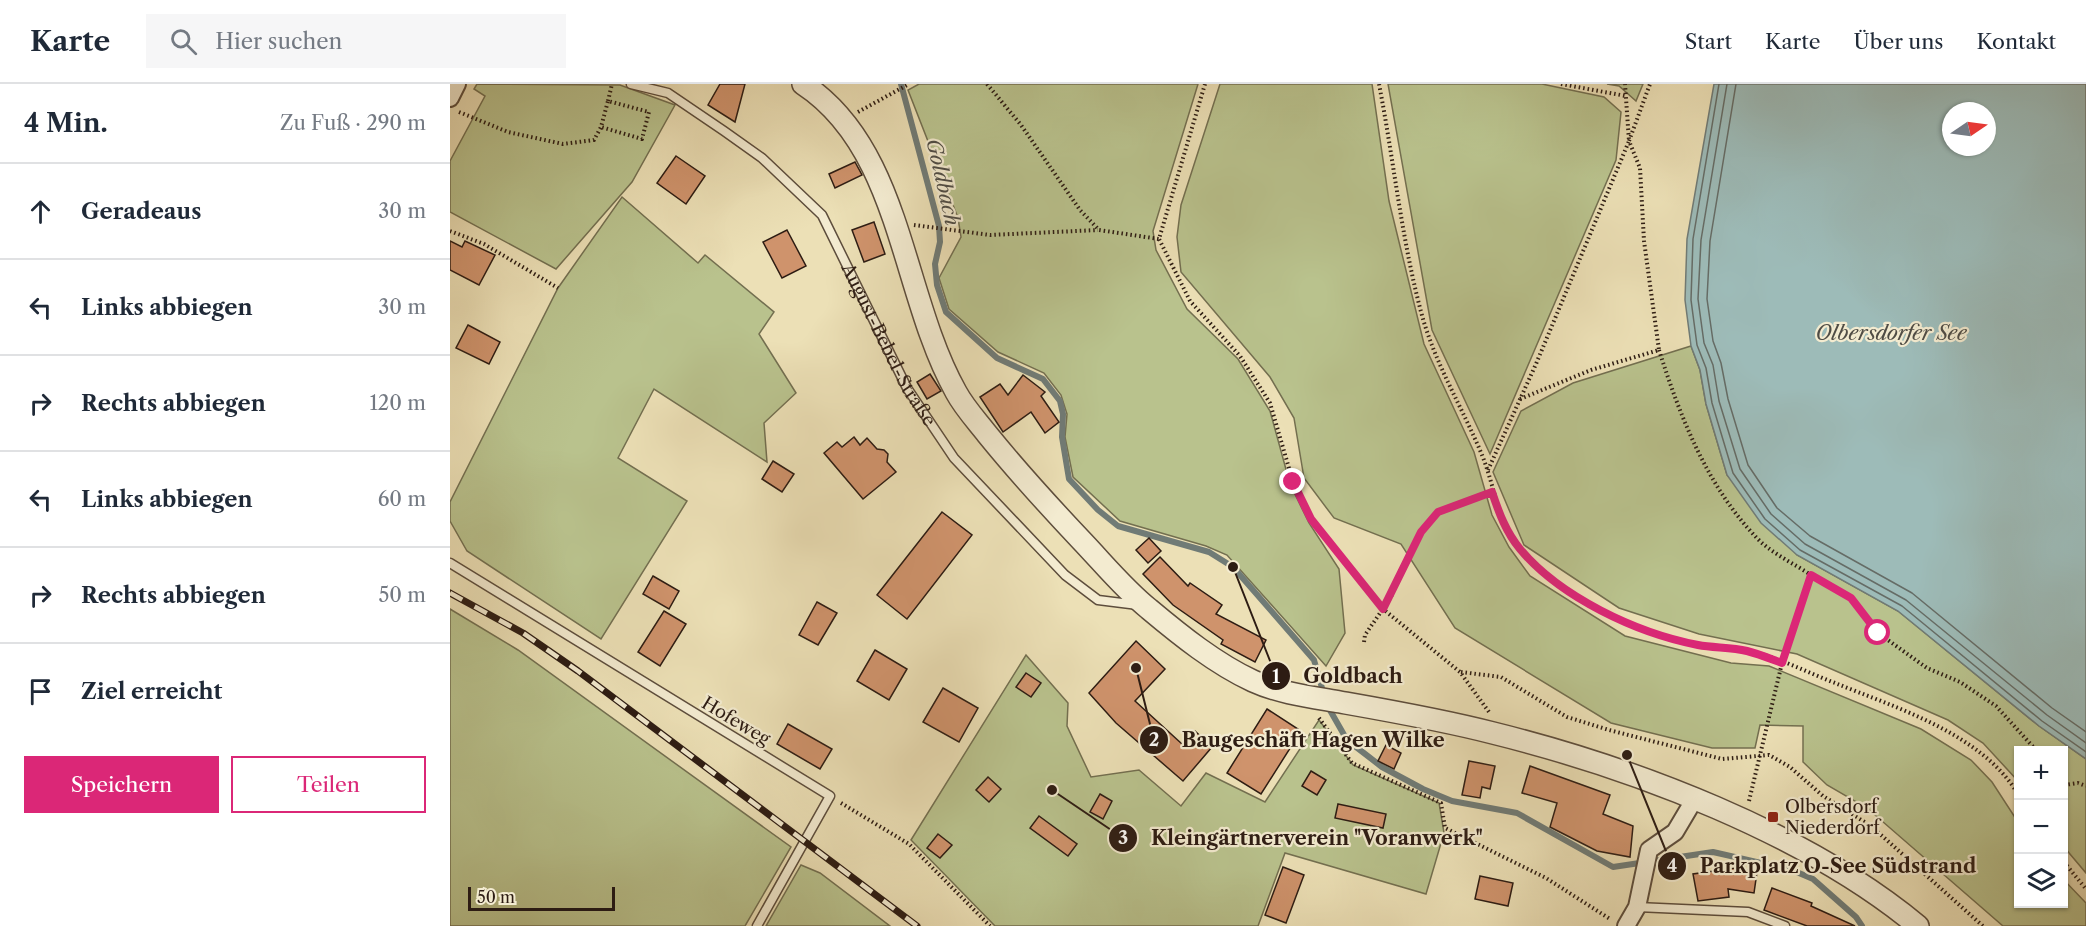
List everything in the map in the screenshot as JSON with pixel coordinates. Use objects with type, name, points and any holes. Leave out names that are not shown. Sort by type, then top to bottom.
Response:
[{"type":"street","points":[[450,98],[457,84]]},
{"type":"street","name":"August-Bebel-Straße","points":[[803,84],[833,106],[858,138],[871,164],[895,226],[925,327],[958,397],[1024,481],[1144,606],[1233,671],[1256,683],[1313,698],[1496,733],[1619,770],[1694,800],[1833,865],[1858,880],[1918,926]]},
{"type":"street","points":[[1626,926],[1637,907],[1649,850],[1675,832],[1694,800]]},
{"type":"lane","name":"August-Bebel-Straße","points":[[631,84],[668,93],[724,131],[762,158],[822,214],[907,388],[954,458],[1065,575],[1098,600],[1144,606]]},
{"type":"lane","name":"Hofeweg","points":[[450,563],[830,796]]},
{"type":"lane","points":[[757,926],[830,796]]},
{"type":"lane","points":[[1637,907],[1748,912],[1785,926]]},
{"type":"path","points":[[450,108],[508,132],[563,144],[594,140],[601,127],[612,84]]},
{"type":"path","points":[[844,120],[892,91],[909,84]]},
{"type":"path","points":[[987,84],[1021,125],[1080,210],[1099,230]]},
{"type":"path","points":[[1204,84],[1159,239],[1190,302],[1240,356],[1270,403],[1293,482],[1311,519],[1383,609],[1460,672],[1488,709],[1496,733]]},
{"type":"path","points":[[1379,84],[1411,270],[1424,321],[1436,359],[1471,428],[1488,470],[1492,492],[1502,521],[1519,548],[1541,572],[1612,617],[1661,635],[1698,645],[1747,651],[1932,723],[1977,751],[2014,789]]},
{"type":"path","points":[[1561,84],[1626,96]]},
{"type":"path","points":[[1625,84],[1629,141],[1640,168],[1644,241],[1659,350],[1679,414],[1724,497],[1756,538],[1811,575],[1851,598],[1878,633],[1927,668],[1960,682],[1996,706],[2032,746]]},
{"type":"path","points":[[1488,470],[1629,141],[1650,84]]},
{"type":"path","points":[[601,127],[642,139],[649,112],[608,101]]},
{"type":"path","points":[[931,225],[990,235],[1099,230],[1159,239]]},
{"type":"path","points":[[450,231],[484,244],[558,288]]},
{"type":"path","points":[[1520,399],[1591,370],[1659,350]]},
{"type":"path","points":[[1364,642],[1365,635],[1383,609],[1421,532],[1438,512],[1492,492]]},
{"type":"path","points":[[1744,823],[1782,663],[1811,575]]},
{"type":"path","points":[[1460,672],[1501,677],[1567,717],[1609,730],[1722,759],[1769,755],[1790,767],[1823,796],[1871,826],[1983,926]]},
{"type":"path","points":[[1313,698],[1317,716],[1352,763],[1441,803],[1445,828],[1546,878],[1606,916],[1617,926]]},
{"type":"path","points":[[2068,784],[2078,783],[2086,786]]},
{"type":"path","points":[[830,796],[909,844],[990,926]]},
{"type":"path","points":[[2068,867],[2086,888]]},
{"type":"green space","points":[[477,84],[620,85],[675,105],[632,182],[556,269],[450,212],[450,161],[485,96],[474,89]]},
{"type":"green space","points":[[919,84],[1198,84],[1153,231],[1156,250],[1187,309],[1238,359],[1270,411],[1290,484],[1309,523],[1339,569],[1345,633],[1326,666],[1227,555],[1206,546],[1120,521],[1073,477],[1065,437],[1067,414],[1061,395],[1044,373],[998,352],[949,309],[939,278],[961,237],[958,218],[908,90]]},
{"type":"green space","points":[[1220,84],[1372,84],[1389,201],[1424,344],[1474,452],[1492,515],[1509,547],[1530,576],[1625,636],[1731,663],[1769,666],[1921,729],[1971,760],[1992,782],[2014,816],[2014,908],[2068,908],[2068,884],[2086,903],[2086,926],[2003,926],[1867,808],[1827,785],[1803,762],[1803,726],[1760,725],[1755,748],[1712,748],[1611,723],[1455,628],[1401,544],[1334,518],[1304,478],[1294,418],[1270,377],[1181,272],[1177,237],[1181,205]]},
{"type":"green space","points":[[1388,84],[1542,84],[1604,97],[1621,112],[1616,160],[1490,454],[1432,330]]},
{"type":"green space","points":[[1607,84],[1643,84],[1636,101],[1619,86]]},
{"type":"green space","points":[[622,197],[698,263],[705,255],[774,312],[759,334],[796,393],[764,423],[767,462],[654,389],[618,458],[687,501],[601,639],[467,551],[450,521],[450,502],[558,288]]},
{"type":"green space","points":[[1691,346],[1700,370],[1706,404],[1727,475],[1797,555],[1898,611],[2039,726],[2067,746],[2014,746],[2014,777],[1983,743],[1948,720],[1797,654],[1699,634],[1619,608],[1524,545],[1493,472],[1521,411],[1573,383]]},
{"type":"green space","points":[[450,609],[518,650],[791,847],[745,926],[450,926]]},
{"type":"green space","points":[[1026,655],[1068,703],[1067,726],[1091,777],[1139,770],[1181,806],[1206,773],[1265,802],[1319,720],[1353,765],[1439,803],[1444,833],[1426,894],[1285,853],[1258,926],[995,926],[911,840]]},
{"type":"green space","points":[[2068,746],[2086,759],[2086,873],[2068,852]]},
{"type":"green space","points":[[801,865],[820,873],[890,926],[766,926]]},
{"type":"water","name":"Olbersdorfer See","points":[[1714,84],[2086,84],[2086,759],[2039,726],[1898,611],[1797,555],[1761,523],[1727,475],[1706,404],[1700,370],[1691,346],[1685,300],[1687,239]]},
{"type":"building","points":[[720,84],[745,84],[735,122],[708,105]]},
{"type":"building","points":[[676,156],[705,176],[686,204],[657,183]]},
{"type":"building","points":[[855,162],[862,175],[835,188],[829,174]]},
{"type":"building","points":[[874,222],[885,254],[864,262],[852,230]]},
{"type":"building","points":[[787,230],[806,266],[782,278],[763,242]]},
{"type":"building","points":[[450,241],[462,247],[465,241],[495,255],[479,285],[450,270]]},
{"type":"building","points":[[468,325],[500,342],[489,364],[456,348]]},
{"type":"building","points":[[930,374],[941,391],[927,399],[917,382]]},
{"type":"building","points":[[1023,375],[1045,392],[1041,396],[1059,422],[1045,433],[1031,412],[1003,432],[980,397],[1000,384],[1008,395]]},
{"type":"building","points":[[854,437],[860,445],[867,438],[877,449],[884,450],[888,454],[887,462],[896,472],[863,499],[824,453],[837,442],[842,447]]},
{"type":"building","points":[[773,461],[794,474],[782,492],[762,479]]},
{"type":"building","points":[[942,512],[972,535],[907,619],[877,595]]},
{"type":"building","points":[[1149,538],[1161,551],[1148,563],[1136,550]]},
{"type":"building","points":[[1160,557],[1188,586],[1190,583],[1222,605],[1216,614],[1266,640],[1255,662],[1221,644],[1223,640],[1173,605],[1143,574]]},
{"type":"building","points":[[653,576],[679,591],[669,609],[643,594]]},
{"type":"building","points":[[817,602],[837,613],[818,645],[799,635]]},
{"type":"building","points":[[664,611],[686,624],[660,666],[638,652]]},
{"type":"building","points":[[1136,641],[1165,669],[1135,701],[1182,744],[1195,731],[1212,747],[1183,781],[1116,723],[1089,693]]},
{"type":"building","points":[[875,650],[907,669],[889,700],[857,681]]},
{"type":"building","points":[[1026,673],[1041,683],[1031,697],[1016,687]]},
{"type":"building","points":[[943,688],[978,708],[959,742],[923,722]]},
{"type":"building","points":[[1267,709],[1301,731],[1261,794],[1227,773]]},
{"type":"building","points":[[788,724],[832,749],[820,769],[777,744]]},
{"type":"building","points":[[1386,745],[1401,753],[1394,769],[1378,761]]},
{"type":"building","points":[[1469,761],[1495,766],[1490,789],[1482,787],[1480,798],[1462,795]]},
{"type":"building","points":[[1530,766],[1610,795],[1603,814],[1633,826],[1630,857],[1597,851],[1550,827],[1557,803],[1522,793]]},
{"type":"building","points":[[1311,771],[1326,780],[1317,795],[1302,786]]},
{"type":"building","points":[[988,777],[1001,789],[989,802],[976,790]]},
{"type":"building","points":[[1100,794],[1112,801],[1103,819],[1090,812]]},
{"type":"building","points":[[1338,804],[1386,814],[1383,828],[1335,818]]},
{"type":"building","points":[[1039,816],[1077,844],[1068,856],[1030,828]]},
{"type":"building","points":[[938,834],[952,845],[940,858],[927,848]]},
{"type":"building","points":[[1283,867],[1304,875],[1286,923],[1265,915]]},
{"type":"building","points":[[1736,868],[1757,872],[1754,893],[1728,889],[1729,897],[1698,901],[1693,874]]},
{"type":"building","points":[[1480,876],[1513,883],[1508,906],[1475,899]]},
{"type":"building","points":[[1772,888],[1812,903],[1811,906],[1855,926],[1807,926],[1764,910]]},
{"type":"waterway","name":"Goldbach","points":[[901,84],[939,226],[940,242],[935,264],[937,285],[946,312],[997,358],[1043,379],[1060,401],[1063,414],[1062,437],[1069,479],[1098,510],[1118,526],[1209,552],[1233,567],[1314,660],[1324,695]]},
{"type":"waterway","name":"Goldbach","points":[[1327,705],[1347,740],[1382,767],[1423,789],[1452,801],[1517,813],[1613,867],[1713,852],[1792,870],[1813,879],[1856,917],[1862,926]]},
{"type":"railway","points":[[450,593],[523,633],[578,671],[917,926]]},
{"type":"place","name":"Goldbach","points":[[1233,567]]},
{"type":"place","name":"Baugeschäft Hagen Wilke","points":[[1136,668]]},
{"type":"place","name":"Parkplatz O-See Südstrand","points":[[1627,755]]},
{"type":"place","name":"Kleingärtnerverein \"Voranwerk\"","points":[[1052,790]]},
{"type":"place","name":"Olbersdorf Niederdorf","points":[[1773,817]]},
{"type":"route","points":[[1293,482],[1311,519],[1383,609],[1391,597],[1400,571],[1421,532],[1438,512],[1492,492],[1502,521],[1519,548],[1541,572],[1612,617],[1661,635],[1698,645],[1747,651],[1782,663],[1811,575],[1851,598],[1878,633]]}]
